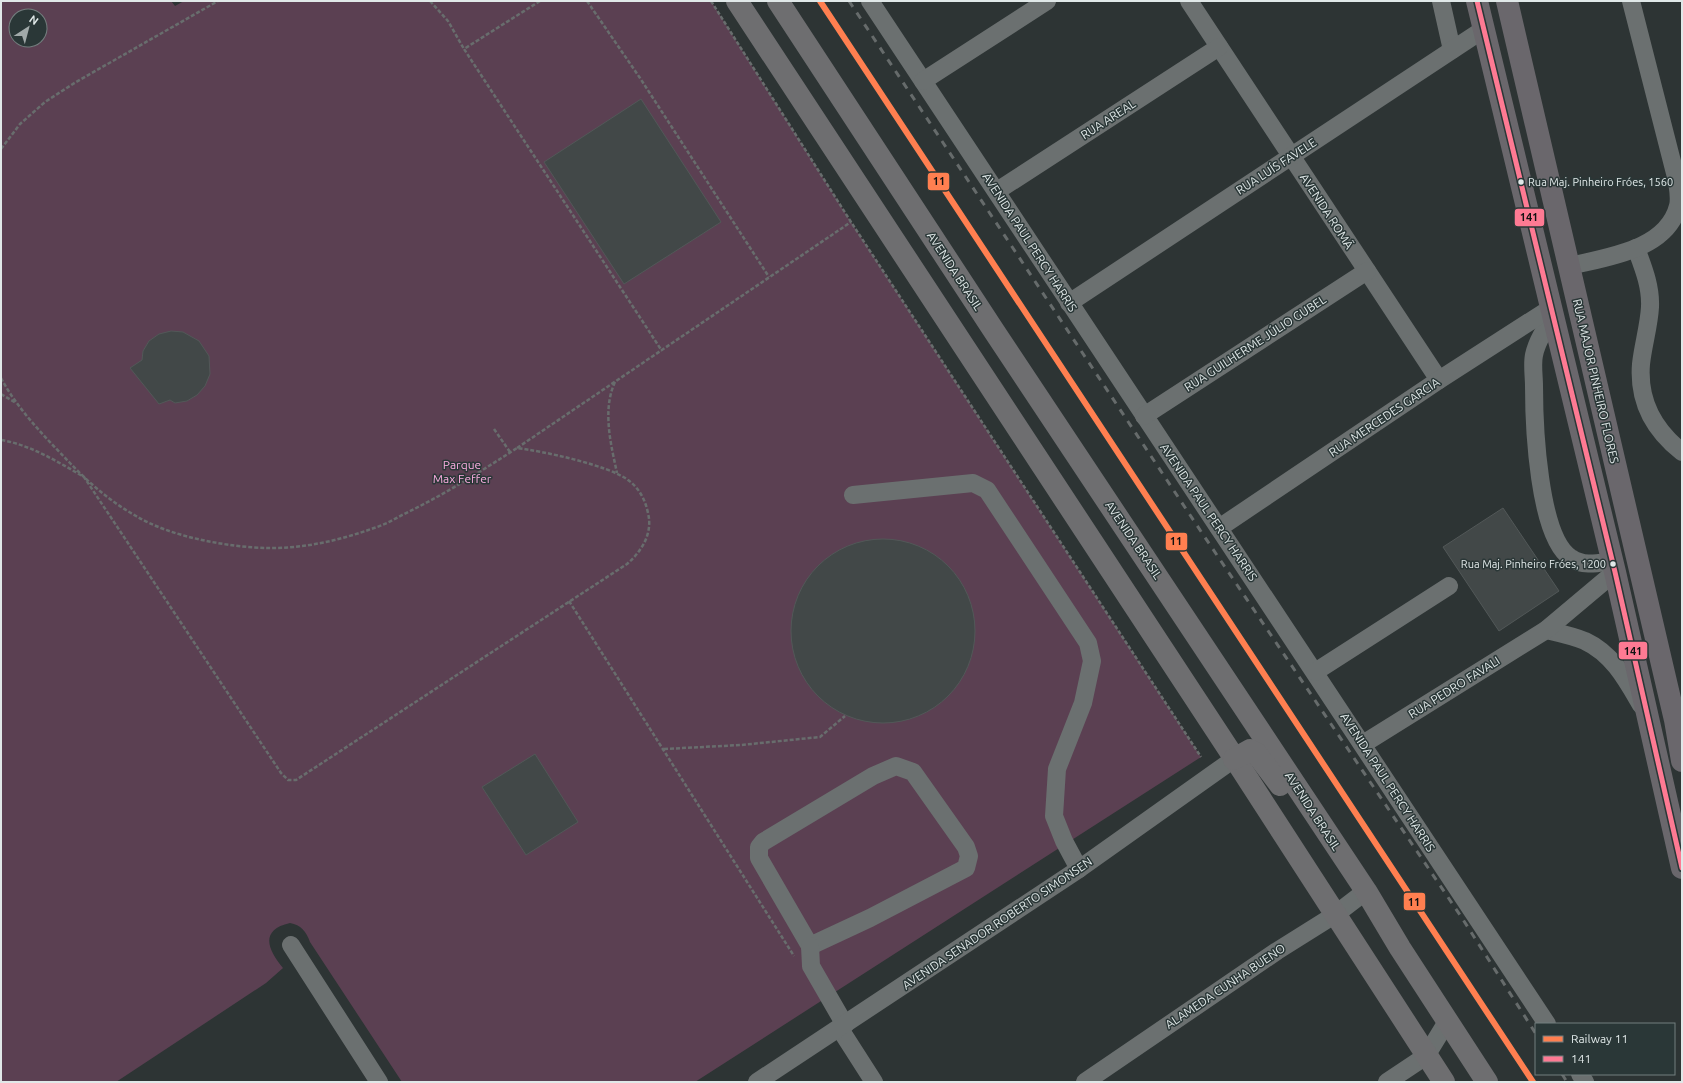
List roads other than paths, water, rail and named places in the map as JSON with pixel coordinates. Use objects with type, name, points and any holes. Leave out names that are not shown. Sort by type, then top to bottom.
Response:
[{"type":"highway","points":[[1477,1],[1614,566],[1682,868]]},
{"type":"highway","name":"RUA MAJOR PINHEIRO FLORES","points":[[1507,1],[1678,719],[1682,761]]},
{"type":"main road","points":[[737,1],[1336,914],[1444,1082]]},
{"type":"main road","name":"AVENIDA BRASIL","points":[[778,1],[994,331],[1266,738],[1302,796],[1366,891],[1400,948],[1487,1082]]},
{"type":"main road","points":[[937,306],[952,317],[959,317],[968,308],[970,294]]},
{"type":"main road","points":[[963,346],[964,330],[968,325],[974,323],[981,324],[994,331]]},
{"type":"main road","points":[[1234,759],[1250,750],[1256,753],[1277,782],[1284,788],[1302,796]]},
{"type":"street","name":"AVENIDA PAUL PERCY HARRIS","points":[[870,1],[1546,1023]]},
{"type":"street","points":[[923,81],[1047,1]]},
{"type":"street","name":"AVENIDA ROMÃ","points":[[1189,1],[1439,380]]},
{"type":"street","points":[[1441,1],[1452,50]]},
{"type":"street","points":[[1570,266],[1636,248],[1658,237],[1668,228],[1675,216],[1679,204],[1677,181],[1631,1]]},
{"type":"street","name":"RUA LUÍS FAVELE","points":[[1069,303],[1484,29]]},
{"type":"street","name":"RUA AREAL","points":[[997,191],[1218,47]]},
{"type":"street","points":[[1636,248],[1645,274],[1650,298],[1649,317],[1641,364],[1643,398],[1657,428],[1682,452]]},
{"type":"street","name":"RUA GUILHERME JÚLIO GUBEL","points":[[1144,416],[1366,271]]},
{"type":"street","points":[[1552,312],[1540,338],[1534,356],[1536,453],[1551,523],[1561,549],[1571,558],[1585,564],[1614,566]]},
{"type":"street","name":"RUA MERCEDES GARCIA","points":[[1219,528],[1439,380],[1552,312]]},
{"type":"street","points":[[853,495],[973,483],[987,490],[1088,642],[1092,661],[1083,703],[1057,769],[1054,816],[1064,841],[1079,869]]},
{"type":"street","name":"RUA PEDRO FAVALI","points":[[1363,744],[1546,630],[1614,566]]},
{"type":"street","points":[[1315,672],[1449,586]]},
{"type":"street","points":[[1546,630],[1585,642],[1605,654],[1621,672],[1647,715]]},
{"type":"street","name":"AVENIDA SENADOR ROBERTO SIMONSEN","points":[[757,1082],[1079,869],[1234,759]]},
{"type":"street","points":[[810,946],[870,918],[966,868],[969,856],[966,847],[913,772],[896,766],[873,776],[762,842],[759,847],[759,858],[810,946],[811,966],[842,1027],[874,1082]]},
{"type":"street","name":"ALAMEDA CUNHA BUENO","points":[[1085,1082],[1277,951],[1336,914],[1366,891]]},
{"type":"street","points":[[291,945],[379,1082]]},
{"type":"street","points":[[1387,1082],[1426,1056],[1448,1020]]},
{"type":"railway","points":[[849,1],[1200,530],[1462,918],[1535,1032]]},
{"type":"railway","points":[[1563,1075],[1567,1082]]},
{"type":"rail line","name":"11","points":[[820,1],[1533,1082]]},
{"type":"place","name":"Rua Maj. Pinheiro Fróes, 1560","points":[[1521,182]]},
{"type":"place","name":"Rua Maj. Pinheiro Fróes, 1200","points":[[1613,564]]},
{"type":"park label","name":"Parque Max Feffer","points":[[462,471]]}]
